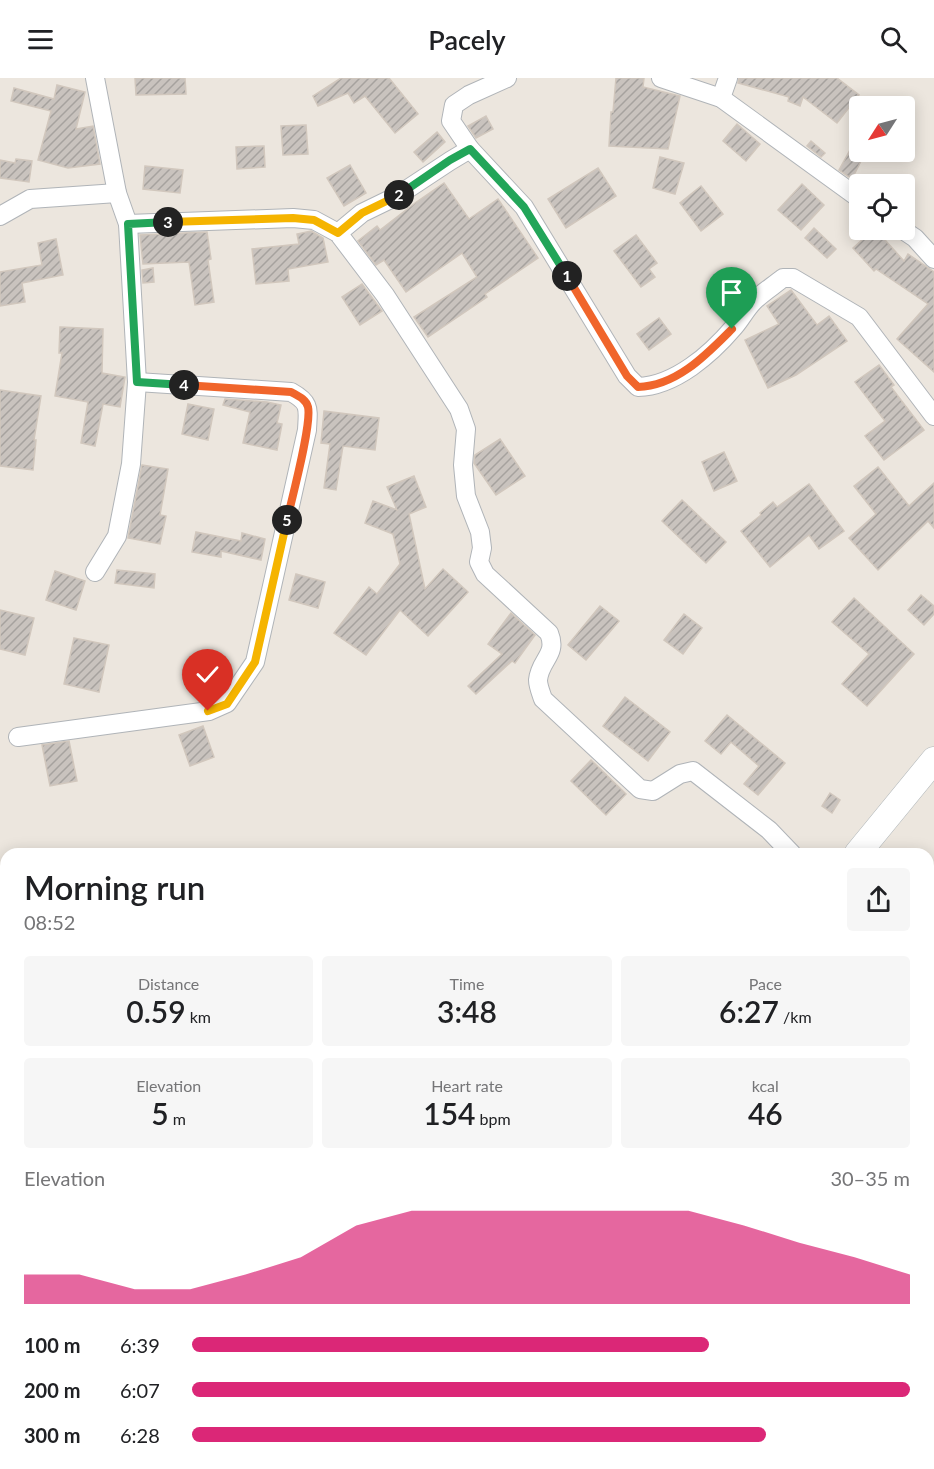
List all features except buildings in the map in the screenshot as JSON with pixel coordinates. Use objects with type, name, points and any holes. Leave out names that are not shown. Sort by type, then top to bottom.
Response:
[{"type":"main road","points":[[862,848],[934,760]]},
{"type":"street","points":[[95,78],[117,193],[128,224],[137,382],[131,464],[117,536],[95,572]]},
{"type":"street","points":[[507,78],[469,95],[454,105],[451,121],[470,149],[524,207],[627,376],[638,387],[652,386],[702,359],[732,329],[754,301],[783,278],[793,278],[859,317],[934,416]]},
{"type":"street","points":[[661,78],[721,98],[849,191]]},
{"type":"street","points":[[721,98],[728,78]]},
{"type":"street","points":[[338,233],[362,213],[397,196],[470,149]]},
{"type":"street","points":[[0,216],[30,199],[117,193]]},
{"type":"street","points":[[128,224],[293,218],[314,220],[338,233],[385,294],[459,409],[466,429],[463,465],[466,496],[480,532],[482,548],[479,562],[485,574],[549,633],[553,643],[541,667],[538,682],[543,699],[640,789],[653,791],[680,774],[693,771],[769,830],[786,848]]},
{"type":"street","points":[[915,238],[934,259]]},
{"type":"street","points":[[18,737],[208,711],[227,704],[255,662],[307,430],[308,408],[303,399],[291,392],[137,382]]},
{"type":"route","points":[[208,711],[227,704],[255,662],[307,430],[308,408],[303,399],[291,392],[137,382],[128,224],[293,218],[314,220],[338,233],[362,213],[397,196],[470,149],[524,207],[627,376],[638,387],[652,386],[678,374],[702,359],[732,329]]}]
